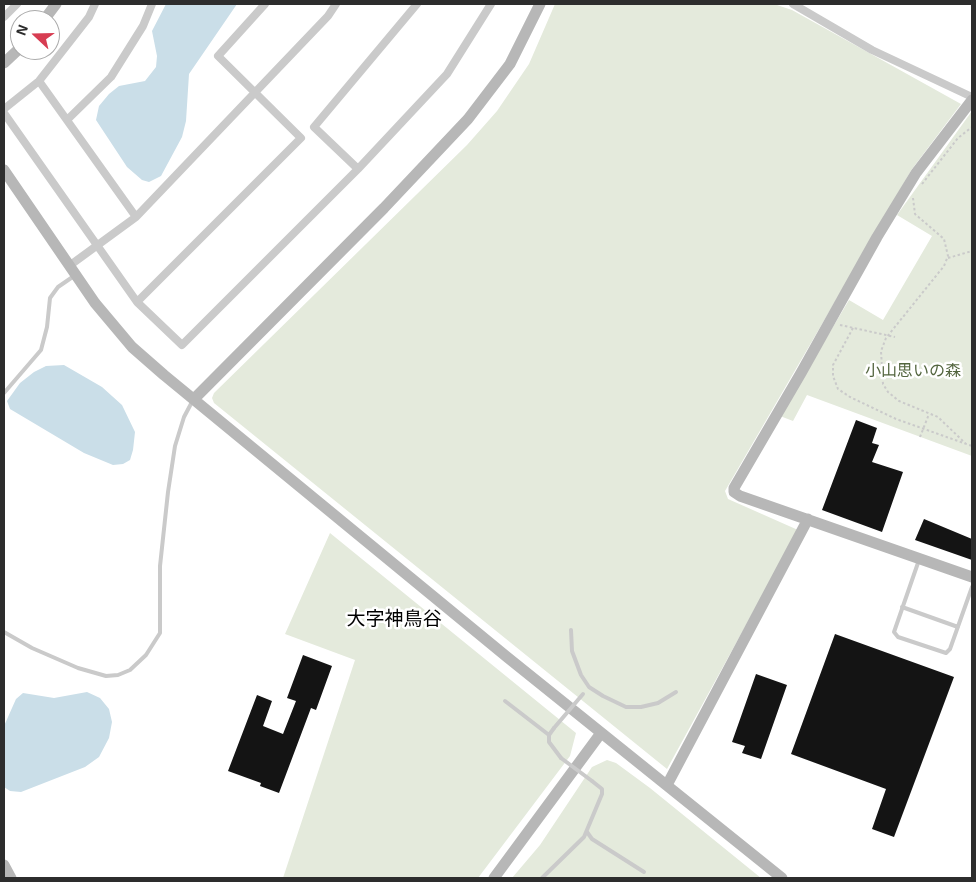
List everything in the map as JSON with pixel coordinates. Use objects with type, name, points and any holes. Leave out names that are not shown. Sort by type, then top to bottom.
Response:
[{"type":"street","points":[[4,17],[17,4]]},
{"type":"street","points":[[4,109],[40,82],[89,17],[95,4]]},
{"type":"street","points":[[67,120],[111,77],[143,26],[152,4]]},
{"type":"street","points":[[137,302],[301,138],[218,56],[265,4]]},
{"type":"street","points":[[72,270],[94,245],[136,217],[328,16],[336,4]]},
{"type":"street","points":[[358,169],[314,127],[417,4]]},
{"type":"street","points":[[4,113],[94,245],[137,302],[182,345],[358,169],[447,74],[491,4]]},
{"type":"street","points":[[194,399],[384,208],[468,119],[510,64],[540,4]]},
{"type":"street","points":[[793,4],[872,50],[972,98],[916,173],[877,237],[801,374],[734,488],[740,496],[972,577]]},
{"type":"street","points":[[40,82],[136,217]]},
{"type":"street","points":[[4,170],[95,303],[132,347],[601,733],[782,878]]},
{"type":"street","points":[[667,785],[808,519]]},
{"type":"street","points":[[494,878],[601,733]]},
{"type":"street","points":[[4,865],[11,878]]},
{"type":"lane","points":[[4,393],[40,350],[47,327],[48,306],[53,292],[72,270]]},
{"type":"lane","points":[[4,632],[39,652],[78,668],[106,676],[118,675],[130,670],[146,655],[160,633],[160,566],[175,446],[184,417],[194,399]]},
{"type":"lane","points":[[919,559],[894,632],[898,637],[946,653],[950,649],[972,588]]},
{"type":"lane","points":[[902,607],[958,627]]},
{"type":"lane","points":[[572,630],[572,651],[577,666],[589,687],[626,707],[658,703],[676,692]]},
{"type":"lane","points":[[549,735],[589,687]]},
{"type":"lane","points":[[505,701],[549,735],[552,749],[561,758],[602,789],[602,794],[587,832],[542,878]]},
{"type":"lane","points":[[587,832],[592,840],[644,872]]},
{"type":"path","points":[[920,187],[958,138],[972,127]]},
{"type":"path","points":[[914,194],[915,214],[944,239],[947,258],[944,266],[889,335],[881,351],[883,384],[888,392],[899,401],[934,414],[948,425],[966,444]]},
{"type":"path","points":[[947,258],[972,251]]},
{"type":"path","points":[[836,324],[895,337]]},
{"type":"path","points":[[853,328],[833,365],[833,376],[838,389],[880,412],[972,446]]},
{"type":"path","points":[[920,438],[929,413]]},
{"type":"green space","points":[[555,4],[774,4],[792,10],[961,104],[912,169],[725,491],[728,499],[798,530],[667,769],[214,403],[212,398],[214,393],[467,145],[497,111],[529,64]]},
{"type":"green space","name":"小山思いの森","points":[[972,111],[972,456],[807,395],[793,421],[780,416],[849,300],[883,320],[932,236],[897,215]]},
{"type":"green space","points":[[330,533],[576,733],[570,756],[478,878],[283,878],[355,660],[285,634]]},
{"type":"green space","points":[[607,760],[616,763],[650,788],[761,878],[512,878],[540,845],[592,767]]},
{"type":"water","points":[[166,4],[237,4],[189,74],[186,121],[182,137],[161,176],[149,182],[142,180],[127,167],[96,120],[99,106],[109,94],[119,86],[145,81],[156,67],[157,56],[152,31]]},
{"type":"water","points":[[64,365],[102,387],[122,405],[135,432],[130,460],[123,464],[113,465],[84,453],[10,409],[7,401],[20,383],[34,372],[46,366]]},
{"type":"water","points":[[87,692],[100,698],[109,709],[112,722],[109,738],[99,757],[85,767],[21,792],[10,791],[4,787],[4,726],[16,699],[23,693],[54,698]]},
{"type":"building","points":[[856,420],[877,428],[872,443],[879,445],[872,462],[903,472],[882,532],[822,510]]},
{"type":"building","points":[[924,519],[972,539],[972,560],[915,540]]},
{"type":"building","points":[[835,634],[954,677],[894,837],[872,829],[886,789],[791,754]]},
{"type":"building","points":[[303,655],[332,666],[316,710],[311,708],[279,793],[260,786],[261,783],[228,771],[257,695],[272,701],[263,726],[283,734],[296,701],[287,698]]},
{"type":"building","points":[[756,674],[787,685],[761,759],[742,753],[745,746],[732,742]]},
{"type":"district","name":"大字神鳥谷","points":[[394,619]]}]
